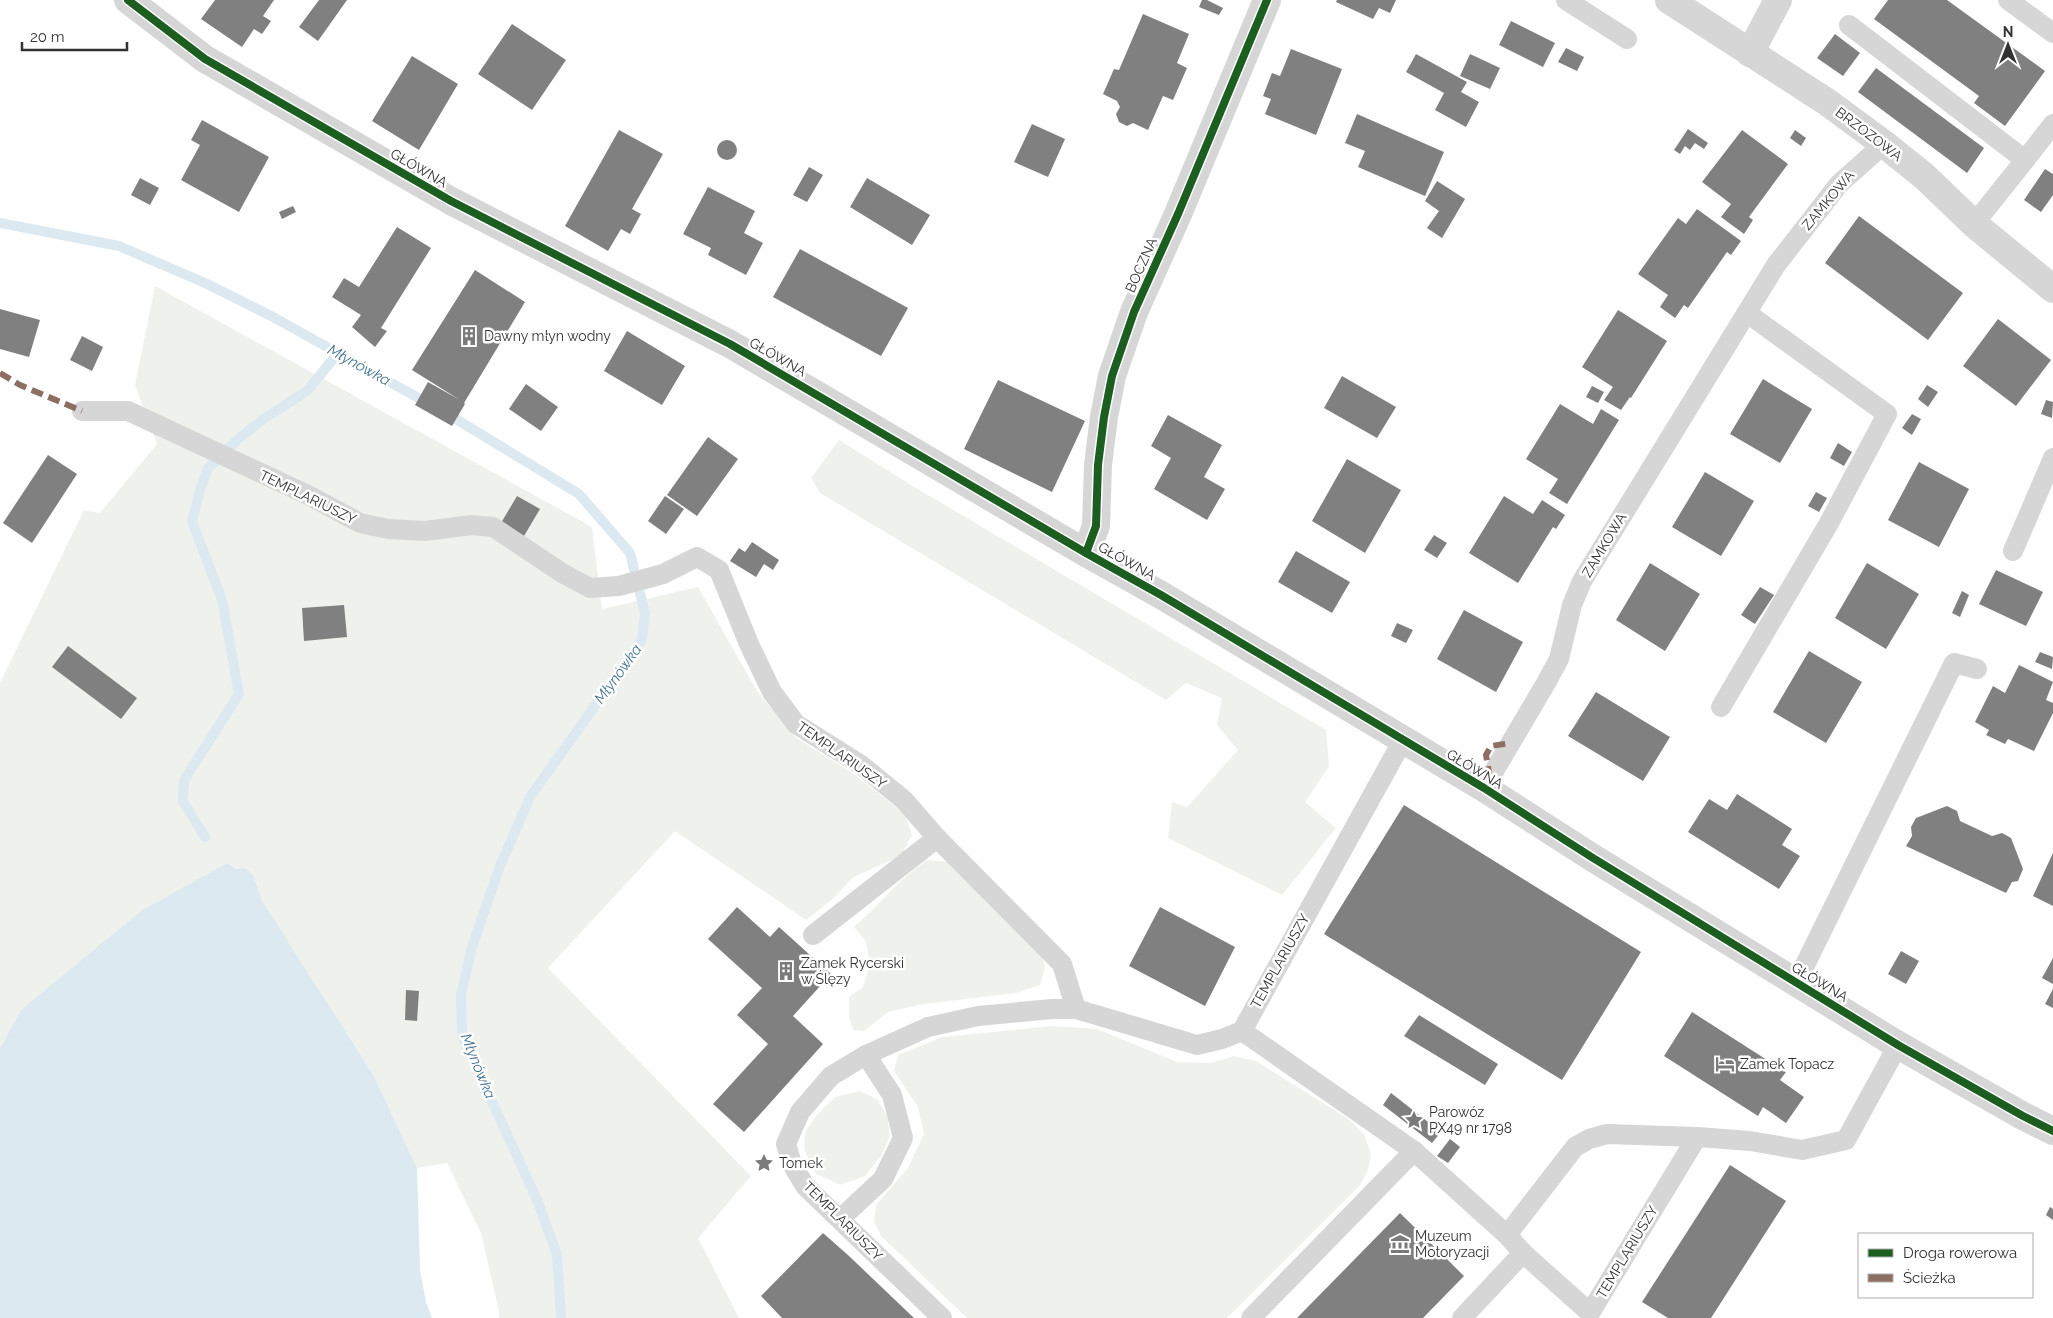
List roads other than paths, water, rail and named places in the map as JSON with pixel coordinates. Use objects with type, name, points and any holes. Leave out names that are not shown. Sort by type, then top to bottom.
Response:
[{"type":"street","name":"GŁÓWNA","points":[[128,0],[205,59],[264,94],[451,201],[730,344],[1161,595],[1484,788],[1898,1045],[2053,1131]]},
{"type":"street","name":"BOCZNA","points":[[1086,553],[1096,526],[1098,465],[1104,416],[1112,376],[1134,312],[1178,214],[1267,0]]},
{"type":"street","name":"BRZOZOWA","points":[[1669,0],[1827,102],[1884,144],[1924,176],[1974,224],[2053,289]]},
{"type":"street","points":[[1750,53],[1778,0]]},
{"type":"lane","points":[[1566,0],[1627,39]]},
{"type":"lane","points":[[2008,0],[2053,33]]},
{"type":"lane","points":[[1849,25],[2025,160]]},
{"type":"lane","points":[[1974,224],[2053,124]]},
{"type":"lane","name":"ZAMKOWA","points":[[1484,788],[1559,659],[1572,605],[1582,581],[1776,265],[1839,184],[1884,144]]},
{"type":"lane","points":[[1721,707],[1829,523],[1887,414],[1747,313]]},
{"type":"lane","name":"TEMPLARIUSZY","points":[[82,411],[128,411],[242,466],[308,495],[360,523],[388,529],[425,532],[472,525],[493,527],[562,573],[590,588],[619,586],[663,574],[697,557],[719,570],[749,644],[772,692],[796,724],[861,765],[897,794],[937,838],[1062,964],[1076,1009]]},
{"type":"lane","points":[[2014,551],[2053,458]]},
{"type":"lane","points":[[1796,982],[1954,663],[1977,669]]},
{"type":"lane","name":"TEMPLARIUSZY","points":[[942,1318],[805,1186],[792,1164],[786,1144],[800,1112],[831,1076],[866,1055],[928,1026],[978,1016],[1052,1009],[1076,1009],[1196,1045],[1222,1039],[1242,1031],[1402,740]]},
{"type":"lane","points":[[813,935],[937,838]]},
{"type":"lane","name":"TEMPLARIUSZY","points":[[1242,1031],[1414,1152],[1507,1235],[1590,1313],[1696,1137]]},
{"type":"lane","points":[[1507,1235],[1575,1147],[1589,1139],[1607,1134],[1696,1137],[1750,1141],[1802,1150],[1846,1140],[1898,1045]]},
{"type":"lane","points":[[840,1220],[883,1179],[903,1138],[892,1094],[866,1055]]},
{"type":"lane","points":[[1251,1318],[1414,1152]]},
{"type":"lane","points":[[1462,1318],[1524,1253]]},
{"type":"waterway","name":"Młynówka","points":[[0,223],[119,246],[205,283],[275,318],[431,405]]},
{"type":"waterway","points":[[205,837],[183,801],[184,780],[239,694],[222,600],[192,521],[201,487],[208,468],[238,439],[265,418],[307,391],[338,353]]},
{"type":"waterway","name":"Młynówka","points":[[446,413],[579,494],[630,553],[645,613],[642,640],[530,797],[500,866],[472,947],[461,995],[462,1036],[538,1202],[557,1255],[561,1318]]},
{"type":"place","name":"Dawny młyn wodny","points":[[469,336]]},
{"type":"place","name":"Zamek Rycerski w Ślęzy","points":[[786,971]]},
{"type":"place","name":"Zamek Topacz","points":[[1725,1064]]},
{"type":"place","name":"Parowóz PX49 nr 1798","points":[[1414,1120]]},
{"type":"place","name":"Tomek","points":[[764,1163]]},
{"type":"place","name":"Muzeum Motoryzacji","points":[[1400,1244]]}]
